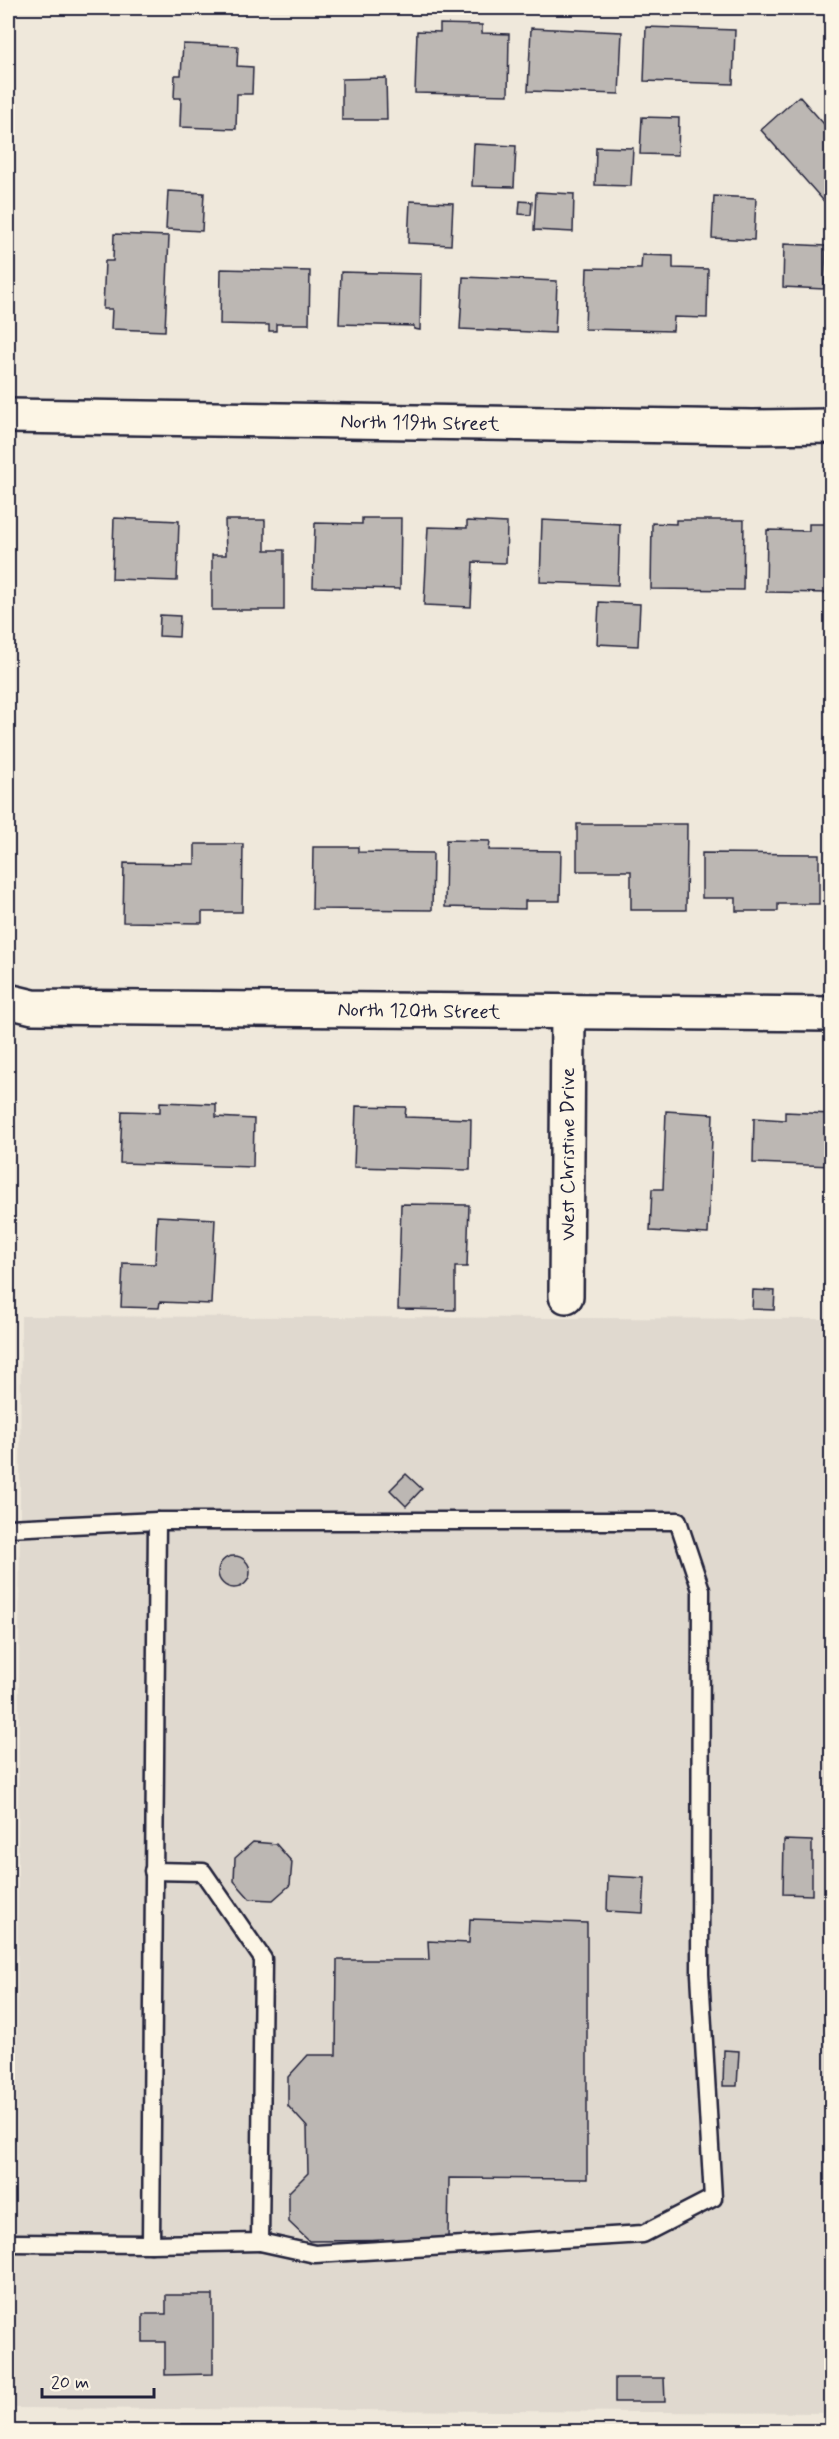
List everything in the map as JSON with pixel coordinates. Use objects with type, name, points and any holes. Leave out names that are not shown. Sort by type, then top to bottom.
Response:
[{"type":"street","name":"North 119th Street","points":[[8,416],[753,427],[831,426]]},
{"type":"street","name":"North 120th Street","points":[[8,1001],[33,1007],[831,1014]]},
{"type":"street","name":"West Christine Drive","points":[[566,1296],[568,1012]]},
{"type":"lane","points":[[151,2244],[157,1521]]},
{"type":"lane","points":[[8,1528],[157,1521],[678,1521],[701,1590],[700,1974],[713,2198],[643,2234],[315,2254],[260,2242],[8,2243]]},
{"type":"lane","points":[[153,1872],[203,1872],[263,1959],[260,2242]]},
{"type":"shaded area","points":[[21,1316],[831,1319],[831,2413],[15,2408]]},
{"type":"building","points":[[440,24],[482,25],[482,33],[509,34],[508,95],[415,93],[417,31],[440,32]]},
{"type":"building","points":[[646,27],[735,30],[733,84],[644,81]]},
{"type":"building","points":[[531,28],[622,32],[619,94],[528,91]]},
{"type":"building","points":[[183,44],[238,46],[237,66],[253,67],[252,94],[237,94],[236,129],[180,127],[181,98],[174,98],[175,75],[181,75]]},
{"type":"building","points":[[386,78],[387,120],[342,120],[342,79]]},
{"type":"building","points":[[799,96],[832,133],[832,204],[829,207],[761,130]]},
{"type":"building","points":[[642,117],[679,118],[678,155],[640,154]]},
{"type":"building","points":[[474,144],[516,146],[514,187],[472,186]]},
{"type":"building","points":[[596,147],[633,148],[631,186],[595,185]]},
{"type":"building","points":[[168,191],[204,193],[202,231],[166,229]]},
{"type":"building","points":[[536,192],[574,194],[573,232],[534,230]]},
{"type":"building","points":[[714,196],[756,198],[754,240],[712,238]]},
{"type":"building","points":[[410,201],[453,203],[451,245],[408,243]]},
{"type":"building","points":[[520,201],[532,202],[531,215],[519,214]]},
{"type":"building","points":[[114,234],[169,236],[165,331],[111,329],[112,309],[103,309],[105,261],[113,261]]},
{"type":"building","points":[[784,244],[826,246],[824,289],[783,287]]},
{"type":"building","points":[[642,255],[673,256],[673,268],[708,269],[707,318],[674,317],[673,331],[585,329],[587,268],[641,269]]},
{"type":"building","points":[[221,269],[310,271],[309,324],[276,324],[276,331],[269,331],[269,325],[220,324]]},
{"type":"building","points":[[341,272],[421,274],[420,330],[414,329],[414,326],[339,324]]},
{"type":"building","points":[[463,277],[557,281],[555,333],[460,329]]},
{"type":"building","points":[[114,518],[179,521],[177,581],[112,579]]},
{"type":"building","points":[[362,518],[401,518],[400,589],[313,587],[315,523],[362,524]]},
{"type":"building","points":[[225,520],[265,520],[265,550],[284,550],[284,610],[212,610],[212,555],[226,555]]},
{"type":"building","points":[[542,520],[620,524],[618,585],[540,582]]},
{"type":"building","points":[[676,520],[744,520],[743,590],[651,589],[652,523],[676,524]]},
{"type":"building","points":[[467,521],[507,523],[506,563],[473,562],[471,607],[424,605],[428,527],[467,528]]},
{"type":"building","points":[[809,524],[832,524],[832,593],[766,592],[767,530],[809,531]]},
{"type":"building","points":[[599,602],[640,604],[638,646],[597,644]]},
{"type":"building","points":[[160,615],[180,616],[179,637],[159,636]]},
{"type":"building","points":[[577,824],[687,824],[686,910],[631,910],[631,871],[577,871]]},
{"type":"building","points":[[446,840],[490,841],[489,850],[561,851],[560,901],[525,901],[525,909],[445,907]]},
{"type":"building","points":[[195,844],[243,844],[242,912],[202,912],[202,923],[123,922],[124,863],[195,864]]},
{"type":"building","points":[[313,847],[358,847],[358,852],[433,853],[432,910],[312,909]]},
{"type":"building","points":[[702,853],[819,854],[819,904],[778,904],[778,911],[736,911],[736,898],[702,898]]},
{"type":"building","points":[[160,1102],[216,1104],[216,1117],[254,1119],[253,1167],[120,1163],[122,1111],[160,1112]]},
{"type":"building","points":[[356,1106],[406,1107],[405,1117],[471,1119],[470,1170],[354,1167]]},
{"type":"building","points":[[666,1111],[713,1114],[708,1234],[650,1231],[652,1189],[663,1189]]},
{"type":"building","points":[[785,1112],[832,1114],[832,1166],[753,1163],[754,1118],[785,1120]]},
{"type":"building","points":[[401,1204],[469,1205],[467,1267],[455,1267],[455,1310],[398,1309]]},
{"type":"building","points":[[157,1216],[215,1219],[211,1304],[160,1302],[159,1308],[121,1307],[123,1263],[155,1264]]},
{"type":"building","points":[[753,1290],[775,1291],[774,1310],[752,1309]]},
{"type":"building","points":[[406,1474],[422,1489],[406,1506],[390,1490]]},
{"type":"building","points":[[234,1556],[246,1560],[250,1572],[246,1584],[234,1588],[222,1584],[218,1572],[222,1560]]},
{"type":"building","points":[[784,1840],[812,1841],[812,1895],[783,1894]]},
{"type":"building","points":[[253,1842],[276,1844],[292,1862],[290,1885],[273,1900],[250,1899],[234,1881],[235,1858]]},
{"type":"building","points":[[608,1876],[645,1878],[643,1913],[607,1911]]},
{"type":"building","points":[[470,1919],[587,1923],[587,2179],[449,2178],[448,2240],[309,2241],[289,2222],[289,2192],[308,2173],[307,2127],[288,2106],[288,2077],[308,2055],[336,2055],[337,1960],[429,1960],[428,1941],[469,1943]]},
{"type":"building","points":[[724,2050],[739,2051],[737,2086],[723,2086]]},
{"type":"building","points":[[166,2295],[213,2295],[213,2374],[165,2375],[165,2342],[143,2342],[143,2314],[166,2314]]},
{"type":"building","points":[[615,2378],[664,2378],[665,2402],[615,2402]]},
{"type":"building","points":[[181,2424],[223,2424],[224,2432],[181,2432]]}]
